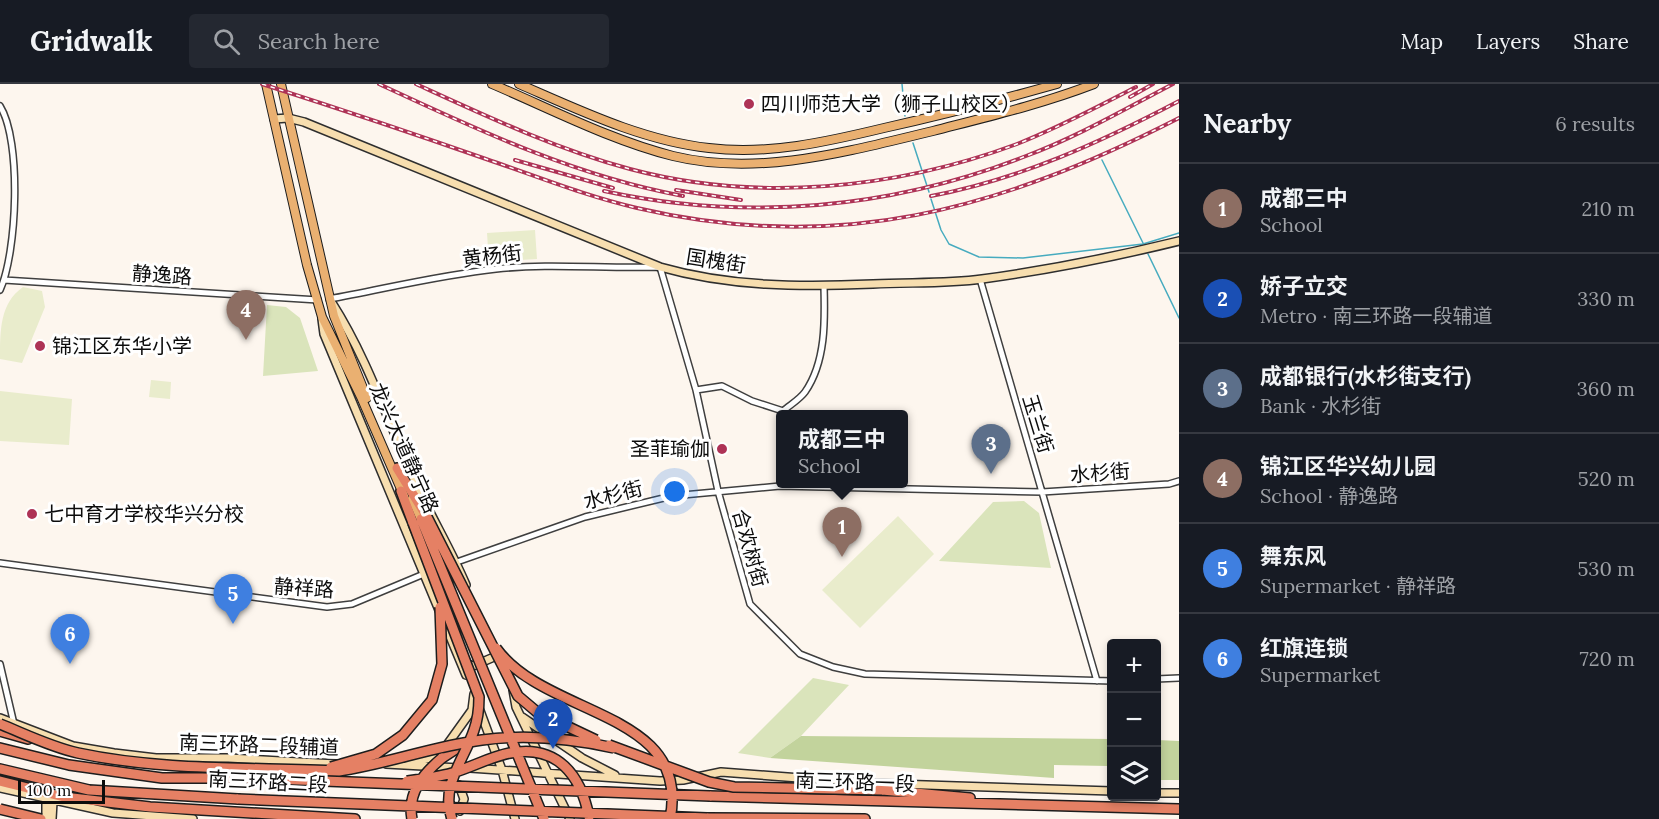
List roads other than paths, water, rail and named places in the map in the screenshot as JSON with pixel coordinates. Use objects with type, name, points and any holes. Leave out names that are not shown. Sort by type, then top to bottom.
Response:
[{"type":"highway","points":[[397,468],[420,520],[439,596],[479,697],[478,718],[474,732],[448,794],[450,819]]},
{"type":"highway","points":[[401,491],[483,629],[518,696],[537,712],[614,747],[709,782],[734,787],[936,793],[996,803]]},
{"type":"highway","name":"龙兴大道静宁路","points":[[420,520],[540,816]]},
{"type":"highway","points":[[301,769],[328,768],[376,754],[404,735],[422,714],[432,700],[442,664],[439,596]]},
{"type":"highway","points":[[483,629],[499,652],[534,683],[572,703],[615,721],[656,750],[669,770],[674,785],[669,819],[686,817]]},
{"type":"highway","points":[[0,727],[78,753],[162,763],[339,771],[364,768],[465,743],[536,736],[573,739],[614,747]]},
{"type":"highway","points":[[412,819],[412,794],[425,772],[448,753],[465,743]]},
{"type":"highway","name":"南三环路二段","points":[[0,748],[69,765],[162,778],[246,778],[529,790]]},
{"type":"highway","points":[[380,785],[452,773],[508,754],[537,753],[566,766],[579,782],[589,819]]},
{"type":"highway","name":"南三环路二段","points":[[0,769],[89,790],[540,816]]},
{"type":"highway","points":[[0,782],[64,797],[187,810],[244,819]]},
{"type":"highway","name":"南三环路一段","points":[[529,790],[1179,809]]},
{"type":"highway","points":[[0,809],[41,819]]},
{"type":"highway","points":[[187,810],[355,819]]},
{"type":"highway","name":"南三环路一段","points":[[540,816],[865,819]]},
{"type":"main road","name":"龙兴大道静宁路","points":[[266,84],[307,265],[322,316],[361,397],[401,491]]},
{"type":"main road","name":"龙兴大道静宁路","points":[[281,84],[329,299],[397,468]]},
{"type":"main road","points":[[492,84],[628,142],[675,156],[739,163],[782,162],[850,151],[991,116],[1094,84]]},
{"type":"main road","points":[[520,84],[628,129],[672,141],[739,150],[783,149],[845,137],[959,111],[1057,84]]},
{"type":"main road","name":"国槐街","points":[[273,118],[288,118],[660,267],[699,278],[737,283],[824,286],[980,279],[1126,254],[1179,241]]},
{"type":"main road","points":[[329,299],[344,322],[368,370],[419,491],[510,672],[516,707],[570,819]]},
{"type":"main road","points":[[322,316],[324,334],[426,573],[474,694],[502,770],[515,819]]},
{"type":"main road","points":[[459,657],[473,666],[501,654]]},
{"type":"main road","points":[[397,764],[439,756],[472,710],[474,694]]},
{"type":"main road","points":[[516,707],[522,717],[582,758],[617,776],[660,781],[683,780],[721,772],[865,783],[1107,791]]},
{"type":"main road","name":"南三环路二段辅道","points":[[0,718],[73,746],[156,758],[397,764],[425,768],[502,770],[550,775],[617,776]]},
{"type":"main road","points":[[0,727],[73,746]]},
{"type":"main road","points":[[425,768],[445,774],[461,788],[464,799],[461,810],[450,819]]},
{"type":"main road","points":[[0,788],[50,801],[113,813],[193,819]]},
{"type":"main road","points":[[1161,793],[1179,793]]},
{"type":"main road","points":[[46,819],[50,801]]},
{"type":"main road","points":[[50,801],[52,819]]},
{"type":"street","points":[[0,106],[9,133],[15,167],[11,237],[4,280],[0,290]]},
{"type":"street","name":"黄杨街","points":[[329,299],[496,269],[554,265],[605,269],[660,267]]},
{"type":"street","name":"合欢树街","points":[[660,267],[696,390],[718,491],[750,604],[800,654],[833,667],[865,674],[1107,681]]},
{"type":"street","name":"玉兰街","points":[[980,279],[1097,681]]},
{"type":"street","name":"静逸路","points":[[4,280],[318,300]]},
{"type":"street","points":[[784,410],[805,392],[818,364],[826,326],[824,286]]},
{"type":"street","points":[[696,390],[722,386],[752,401],[780,410]]},
{"type":"street","name":"水杉街","points":[[867,488],[1042,492],[1169,484],[1179,481]]},
{"type":"street","name":"水杉街","points":[[457,563],[585,517],[672,496],[776,486]]},
{"type":"street","name":"静祥路","points":[[0,563],[327,607],[352,604],[426,573],[457,563]]},
{"type":"street","points":[[0,664],[14,724]]},
{"type":"street","points":[[1161,679],[1179,678]]},
{"type":"waterway","points":[[902,84],[905,116]]},
{"type":"waterway","points":[[913,143],[929,192]]},
{"type":"waterway","points":[[1102,160],[1143,243]]},
{"type":"waterway","points":[[931,199],[941,230],[949,244],[979,257],[1023,258],[1143,244],[1179,233]]},
{"type":"waterway","points":[[1148,254],[1179,318]]},
{"type":"railway","points":[[262,84],[618,203],[711,221],[781,227],[849,224],[916,215],[981,199],[1047,177],[1112,150],[1179,118]]},
{"type":"railway","points":[[379,84],[490,134],[565,164],[604,177],[683,196]]},
{"type":"railway","points":[[416,84],[548,142],[602,161],[678,180],[727,186],[776,188],[875,181],[923,172],[971,159],[1017,144],[1047,131],[1136,87]]},
{"type":"railway","points":[[1130,97],[1153,84]]},
{"type":"railway","points":[[604,191],[657,201],[764,208],[871,199],[975,174],[1026,156],[1082,131],[1173,84]]},
{"type":"railway","points":[[931,196],[964,189],[1027,170],[1089,145],[1179,101]]},
{"type":"railway","points":[[515,160],[613,188]]},
{"type":"railway","points":[[676,190],[741,200]]},
{"type":"place","name":"四川师范大学（狮子山校区）","points":[[749,104]]},
{"type":"place","name":"锦江区华兴幼儿园","points":[[246,340]]},
{"type":"place","name":"锦江区东华小学","points":[[40,346]]},
{"type":"place","name":"圣菲瑜伽","points":[[722,449]]},
{"type":"place","name":"成都银行(水杉街支行)","points":[[991,474]]},
{"type":"place","name":"七中育才学校华兴分校","points":[[32,514]]},
{"type":"place","name":"成都三中","points":[[842,557]]},
{"type":"place","name":"舞东风","points":[[233,624]]},
{"type":"place","name":"红旗连锁","points":[[70,664]]},
{"type":"place","name":"娇子立交","points":[[553,749]]}]
